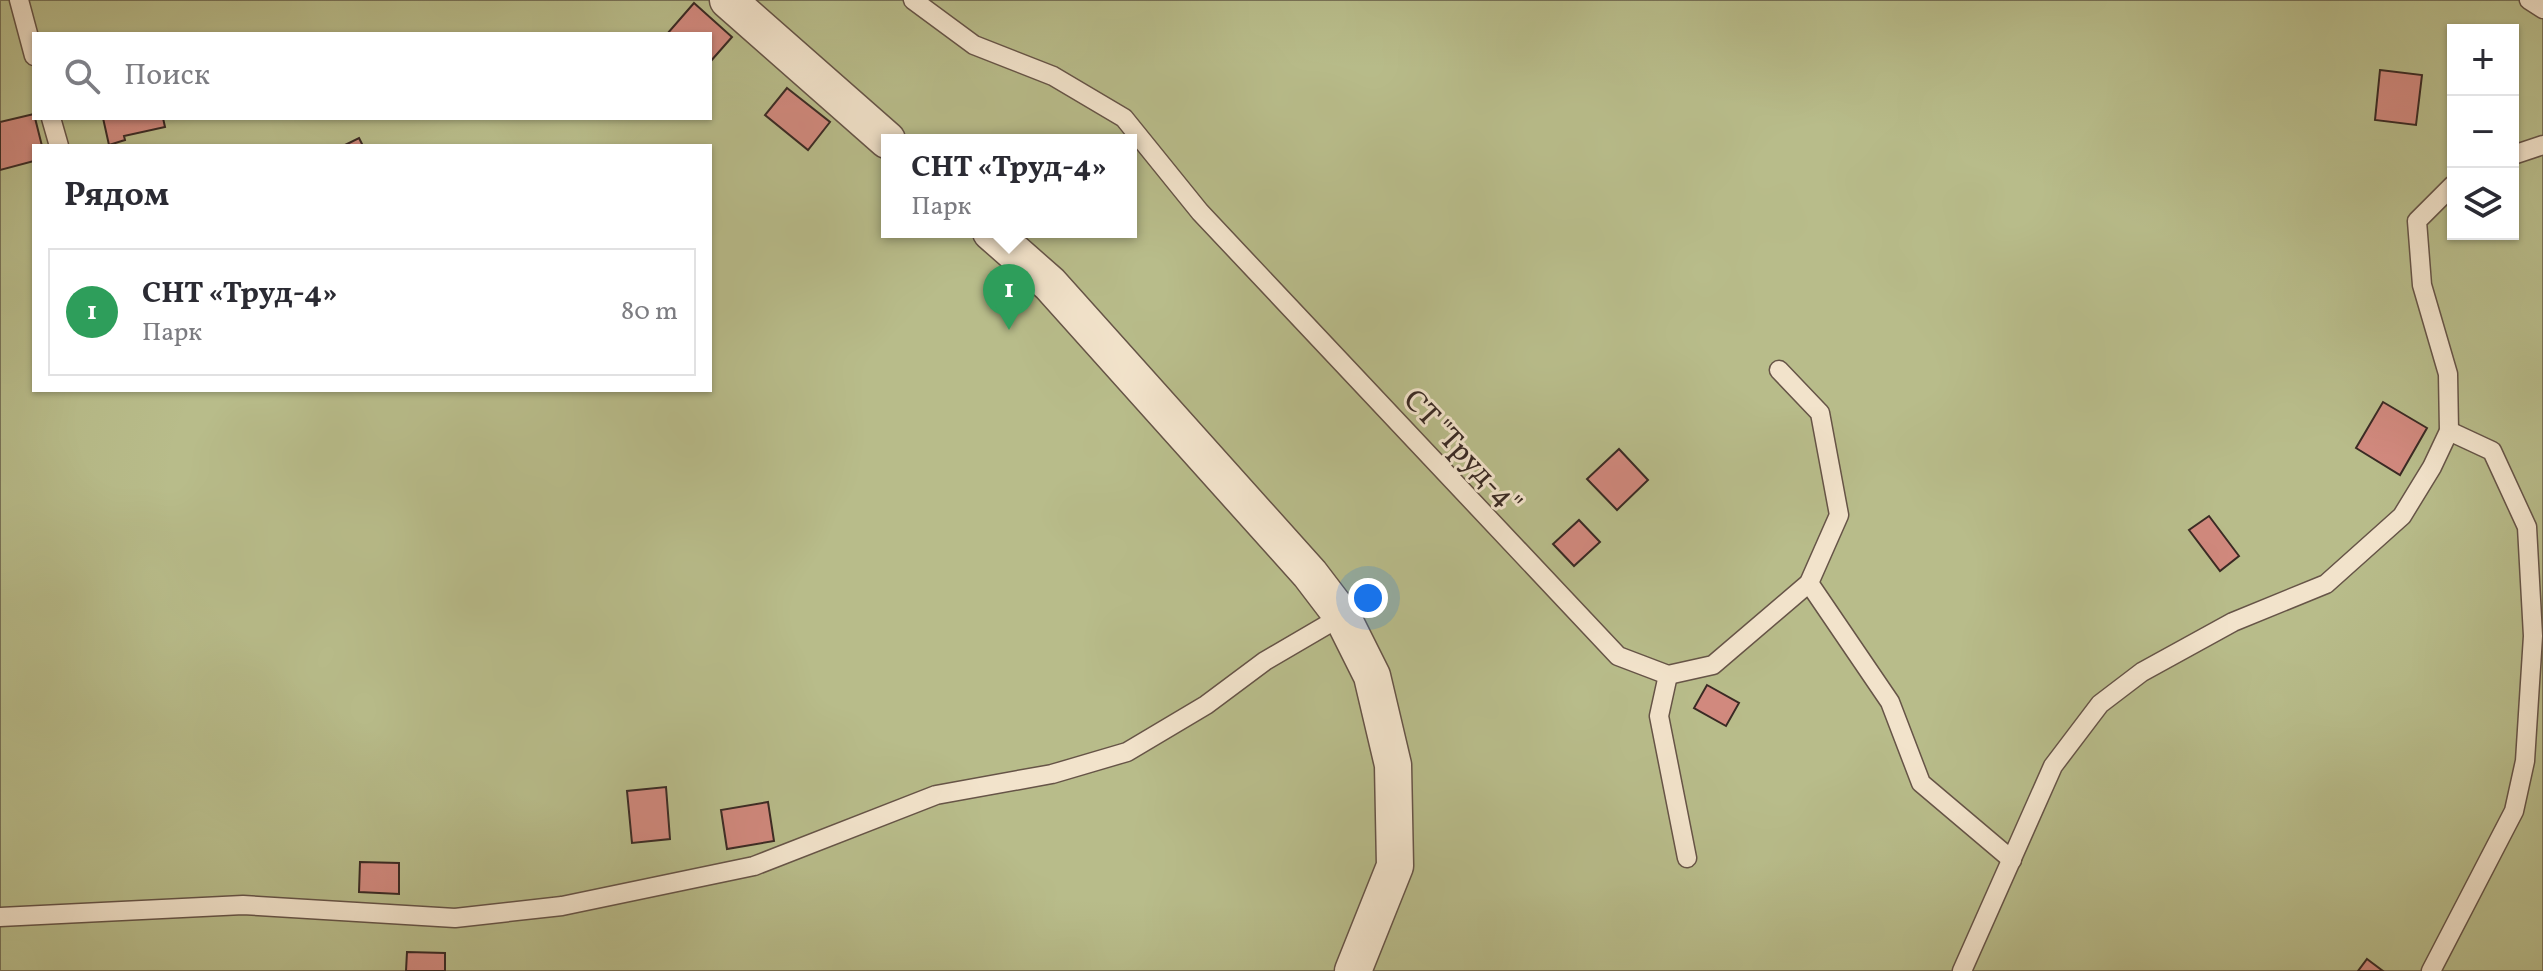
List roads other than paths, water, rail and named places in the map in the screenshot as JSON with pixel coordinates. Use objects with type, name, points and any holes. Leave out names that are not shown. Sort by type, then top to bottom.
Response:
[{"type":"street","points":[[728,0],[881,135]]},
{"type":"street","points":[[998,238],[1050,284],[1310,574],[1342,616],[1372,676],[1393,765],[1395,866],[1353,971]]},
{"type":"lane","points":[[19,0],[32,49]]},
{"type":"lane","name":"СТ \"Труд-4\"","points":[[913,0],[974,45],[1053,76],[1124,118],[1137,134]]},
{"type":"lane","points":[[2529,0],[2543,9]]},
{"type":"lane","points":[[52,120],[58,144]]},
{"type":"lane","name":"СТ \"Труд-4\"","points":[[1137,134],[1200,212],[1618,656],[1668,675]]},
{"type":"lane","points":[[2519,153],[2543,145]]},
{"type":"lane","points":[[1962,971],[2053,766],[2100,704],[2142,672],[2233,622],[2326,584],[2402,516],[2432,467],[2449,431],[2448,374],[2422,285],[2417,221],[2447,191]]},
{"type":"lane","points":[[1687,858],[1659,716],[1668,675],[1713,665],[1809,583],[1839,515],[1820,413],[1779,370]]},
{"type":"lane","points":[[2431,971],[2514,811],[2525,761],[2533,636],[2527,527],[2492,451],[2449,431]]},
{"type":"lane","points":[[1809,583],[1890,702],[1921,783],[2012,860]]},
{"type":"lane","points":[[0,917],[243,905],[455,918],[562,906],[754,866],[936,795],[1052,774],[1127,752],[1206,705],[1265,661],[1342,616]]},
{"type":"place","name":"СНТ «Труд-4»","points":[[1009,330]]}]
